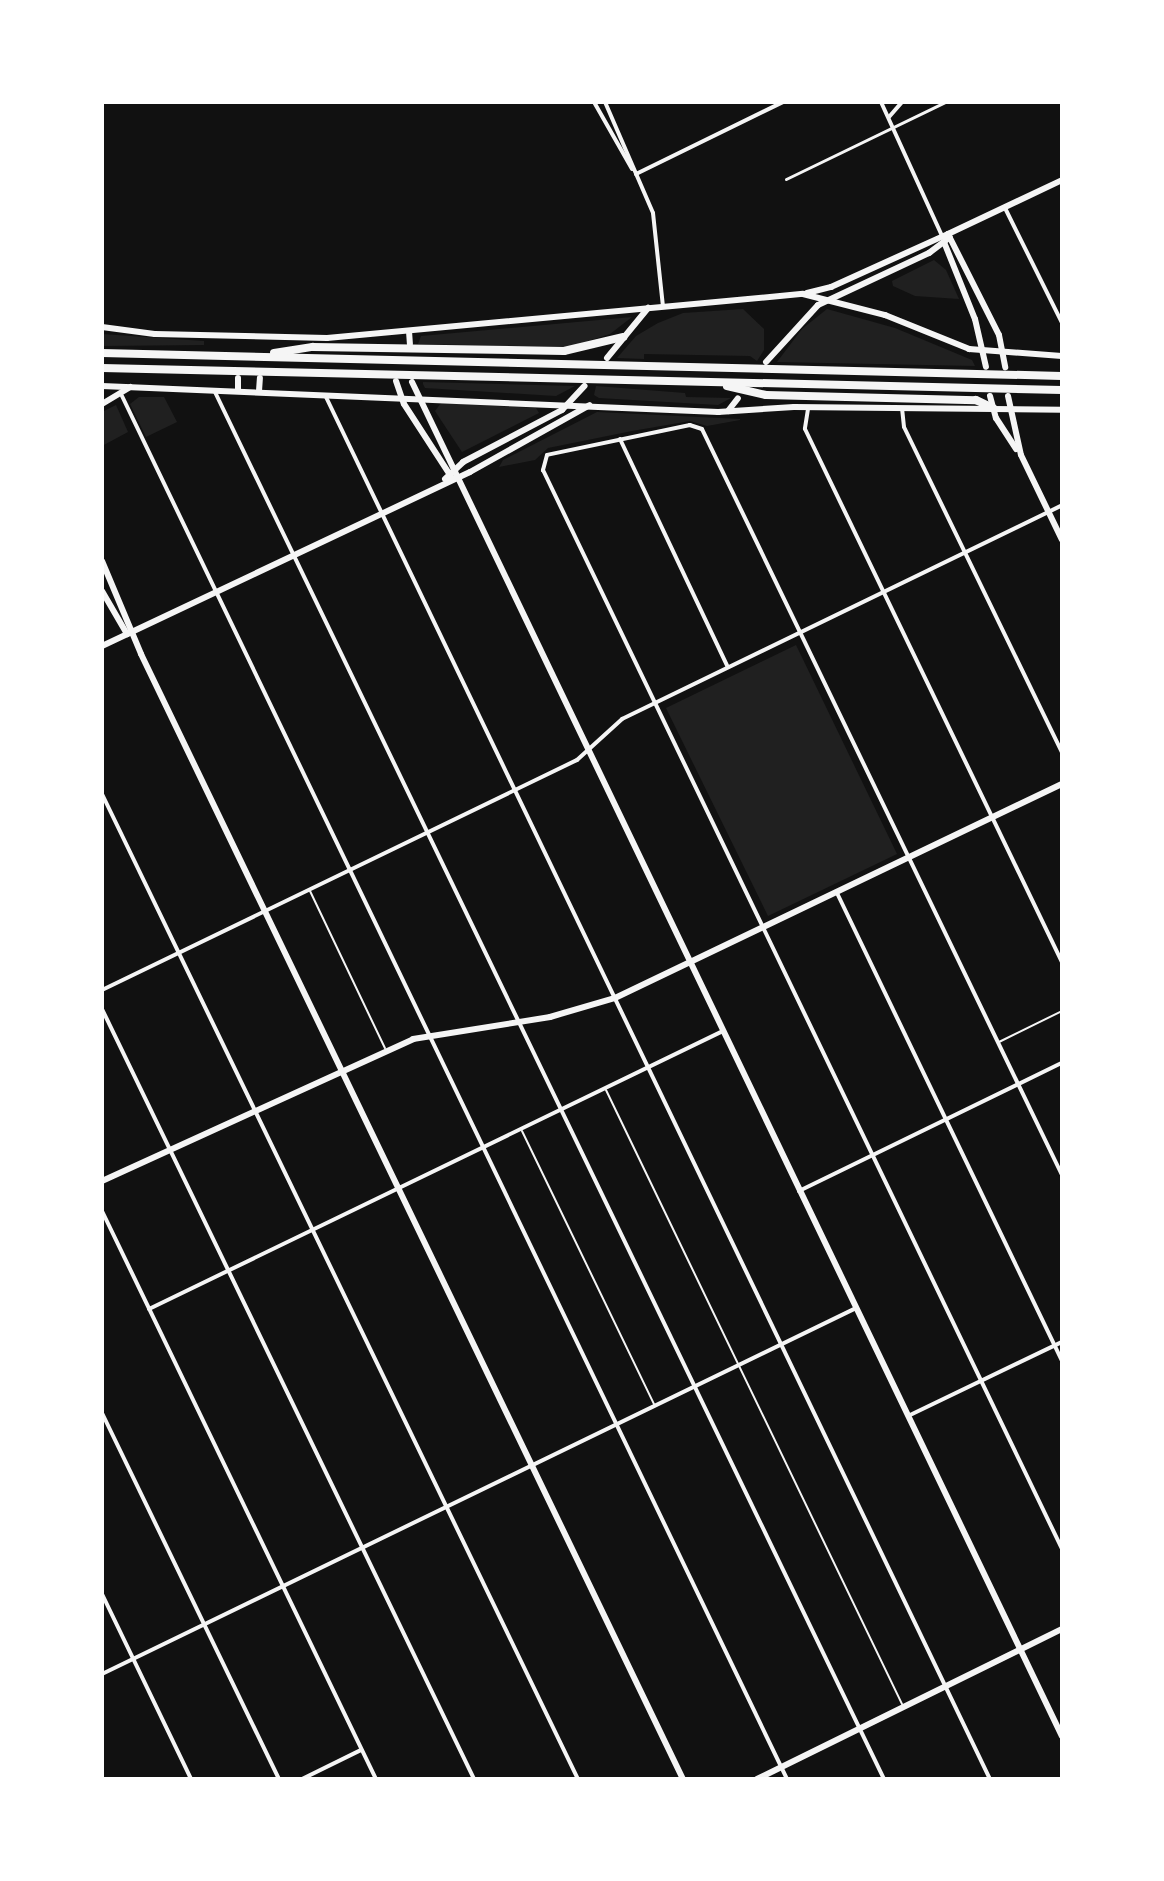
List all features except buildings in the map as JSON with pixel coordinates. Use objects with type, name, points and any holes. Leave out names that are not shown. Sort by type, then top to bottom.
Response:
[{"type":"highway","points":[[251,357],[313,347],[564,351],[623,337]]},
{"type":"highway","points":[[102,353],[1062,376]]},
{"type":"highway","points":[[102,368],[1062,390]]},
{"type":"highway","points":[[706,381],[766,395],[976,400],[993,408]]},
{"type":"main road","points":[[766,362],[805,315],[827,300],[960,229],[1062,180]]},
{"type":"main road","points":[[103,326],[241,338],[392,333],[803,294],[831,287],[946,237]]},
{"type":"main road","points":[[946,237],[984,352],[986,367]]},
{"type":"main road","points":[[946,237],[979,290],[1004,353],[1005,367]]},
{"type":"main road","points":[[803,294],[984,352],[1062,356]]},
{"type":"main road","points":[[607,358],[648,308]]},
{"type":"main road","points":[[409,331],[410,344]]},
{"type":"main road","points":[[392,333],[396,344]]},
{"type":"main road","points":[[238,378],[238,391]]},
{"type":"main road","points":[[259,391],[260,378]]},
{"type":"main road","points":[[396,381],[400,395],[454,475]]},
{"type":"main road","points":[[412,382],[1062,1736]]},
{"type":"main road","points":[[102,386],[400,395],[728,411],[809,407],[1062,410]]},
{"type":"main road","points":[[102,646],[443,482],[569,404],[584,386]]},
{"type":"main road","points":[[102,404],[122,396],[130,387]]},
{"type":"main road","points":[[990,396],[993,408],[1021,455],[1062,540]]},
{"type":"main road","points":[[1008,396],[1021,455]]},
{"type":"main road","points":[[728,411],[738,398]]},
{"type":"main road","points":[[454,475],[590,405]]},
{"type":"main road","points":[[102,561],[129,632]]},
{"type":"main road","points":[[102,591],[135,642],[683,1779]]},
{"type":"main road","points":[[102,1181],[340,1068],[386,1050],[428,1036],[519,1022],[615,998],[1062,784]]},
{"type":"main road","points":[[757,1779],[1062,1629]]},
{"type":"street","points":[[594,102],[636,174]]},
{"type":"street","points":[[605,102],[654,218],[663,306]]},
{"type":"street","points":[[636,174],[783,102]]},
{"type":"street","points":[[881,102],[946,237]]},
{"type":"street","points":[[889,117],[902,102]]},
{"type":"street","points":[[786,179],[945,102]]},
{"type":"street","points":[[1005,208],[1062,323]]},
{"type":"street","points":[[214,390],[884,1779]]},
{"type":"street","points":[[325,393],[990,1779]]},
{"type":"street","points":[[122,396],[213,592],[787,1779]]},
{"type":"street","points":[[809,407],[805,429],[1062,962]]},
{"type":"street","points":[[902,408],[904,427],[1062,753]]},
{"type":"street","points":[[1062,1175],[702,429],[690,425],[552,453],[542,462],[654,703],[1062,1549]]},
{"type":"street","points":[[620,439],[728,667]]},
{"type":"street","points":[[102,990],[581,759],[587,749],[612,726],[654,703],[1062,505]]},
{"type":"street","points":[[102,794],[578,1779]]},
{"type":"street","points":[[837,893],[1062,1361]]},
{"type":"street","points":[[102,1009],[474,1779]]},
{"type":"street","points":[[149,1309],[723,1031]]},
{"type":"street","points":[[799,1191],[1062,1063]]},
{"type":"street","points":[[102,1211],[376,1779]]},
{"type":"street","points":[[102,1674],[856,1308]]},
{"type":"street","points":[[908,1416],[1062,1342]]},
{"type":"street","points":[[102,1413],[279,1779]]},
{"type":"street","points":[[102,1594],[191,1779]]},
{"type":"street","points":[[302,1779],[362,1749]]},
{"type":"lane","points":[[310,890],[386,1050]]},
{"type":"lane","points":[[998,1043],[1062,1011]]},
{"type":"lane","points":[[605,1089],[904,1709]]},
{"type":"lane","points":[[521,1129],[655,1407]]},
{"type":"shaded area","points":[[934,260],[946,270],[959,299],[915,296],[893,286],[892,281]]},
{"type":"shaded area","points":[[743,309],[764,329],[764,350],[757,361],[750,356],[644,354],[644,359],[617,358],[636,336],[683,313]]},
{"type":"shaded area","points":[[827,309],[895,328],[972,360],[975,366],[777,362],[802,329]]},
{"type":"shaded area","points":[[632,317],[610,334],[569,347],[418,344],[421,336]]},
{"type":"shaded area","points":[[102,334],[204,341],[204,345],[102,346]]},
{"type":"shaded area","points":[[423,384],[575,386],[556,396],[425,388]]},
{"type":"shaded area","points":[[596,386],[685,393],[686,397],[731,398],[718,405],[599,398],[594,395]]},
{"type":"shaded area","points":[[139,397],[164,397],[177,422],[146,437],[130,404]]},
{"type":"shaded area","points":[[441,403],[536,408],[539,413],[462,452],[435,411]]},
{"type":"shaded area","points":[[116,405],[128,432],[102,446],[102,412]]},
{"type":"shaded area","points":[[597,412],[740,420],[707,426],[690,421],[632,431],[548,448],[535,460],[499,467],[503,460]]},
{"type":"shaded area","points":[[796,645],[897,854],[768,916],[666,708]]}]
